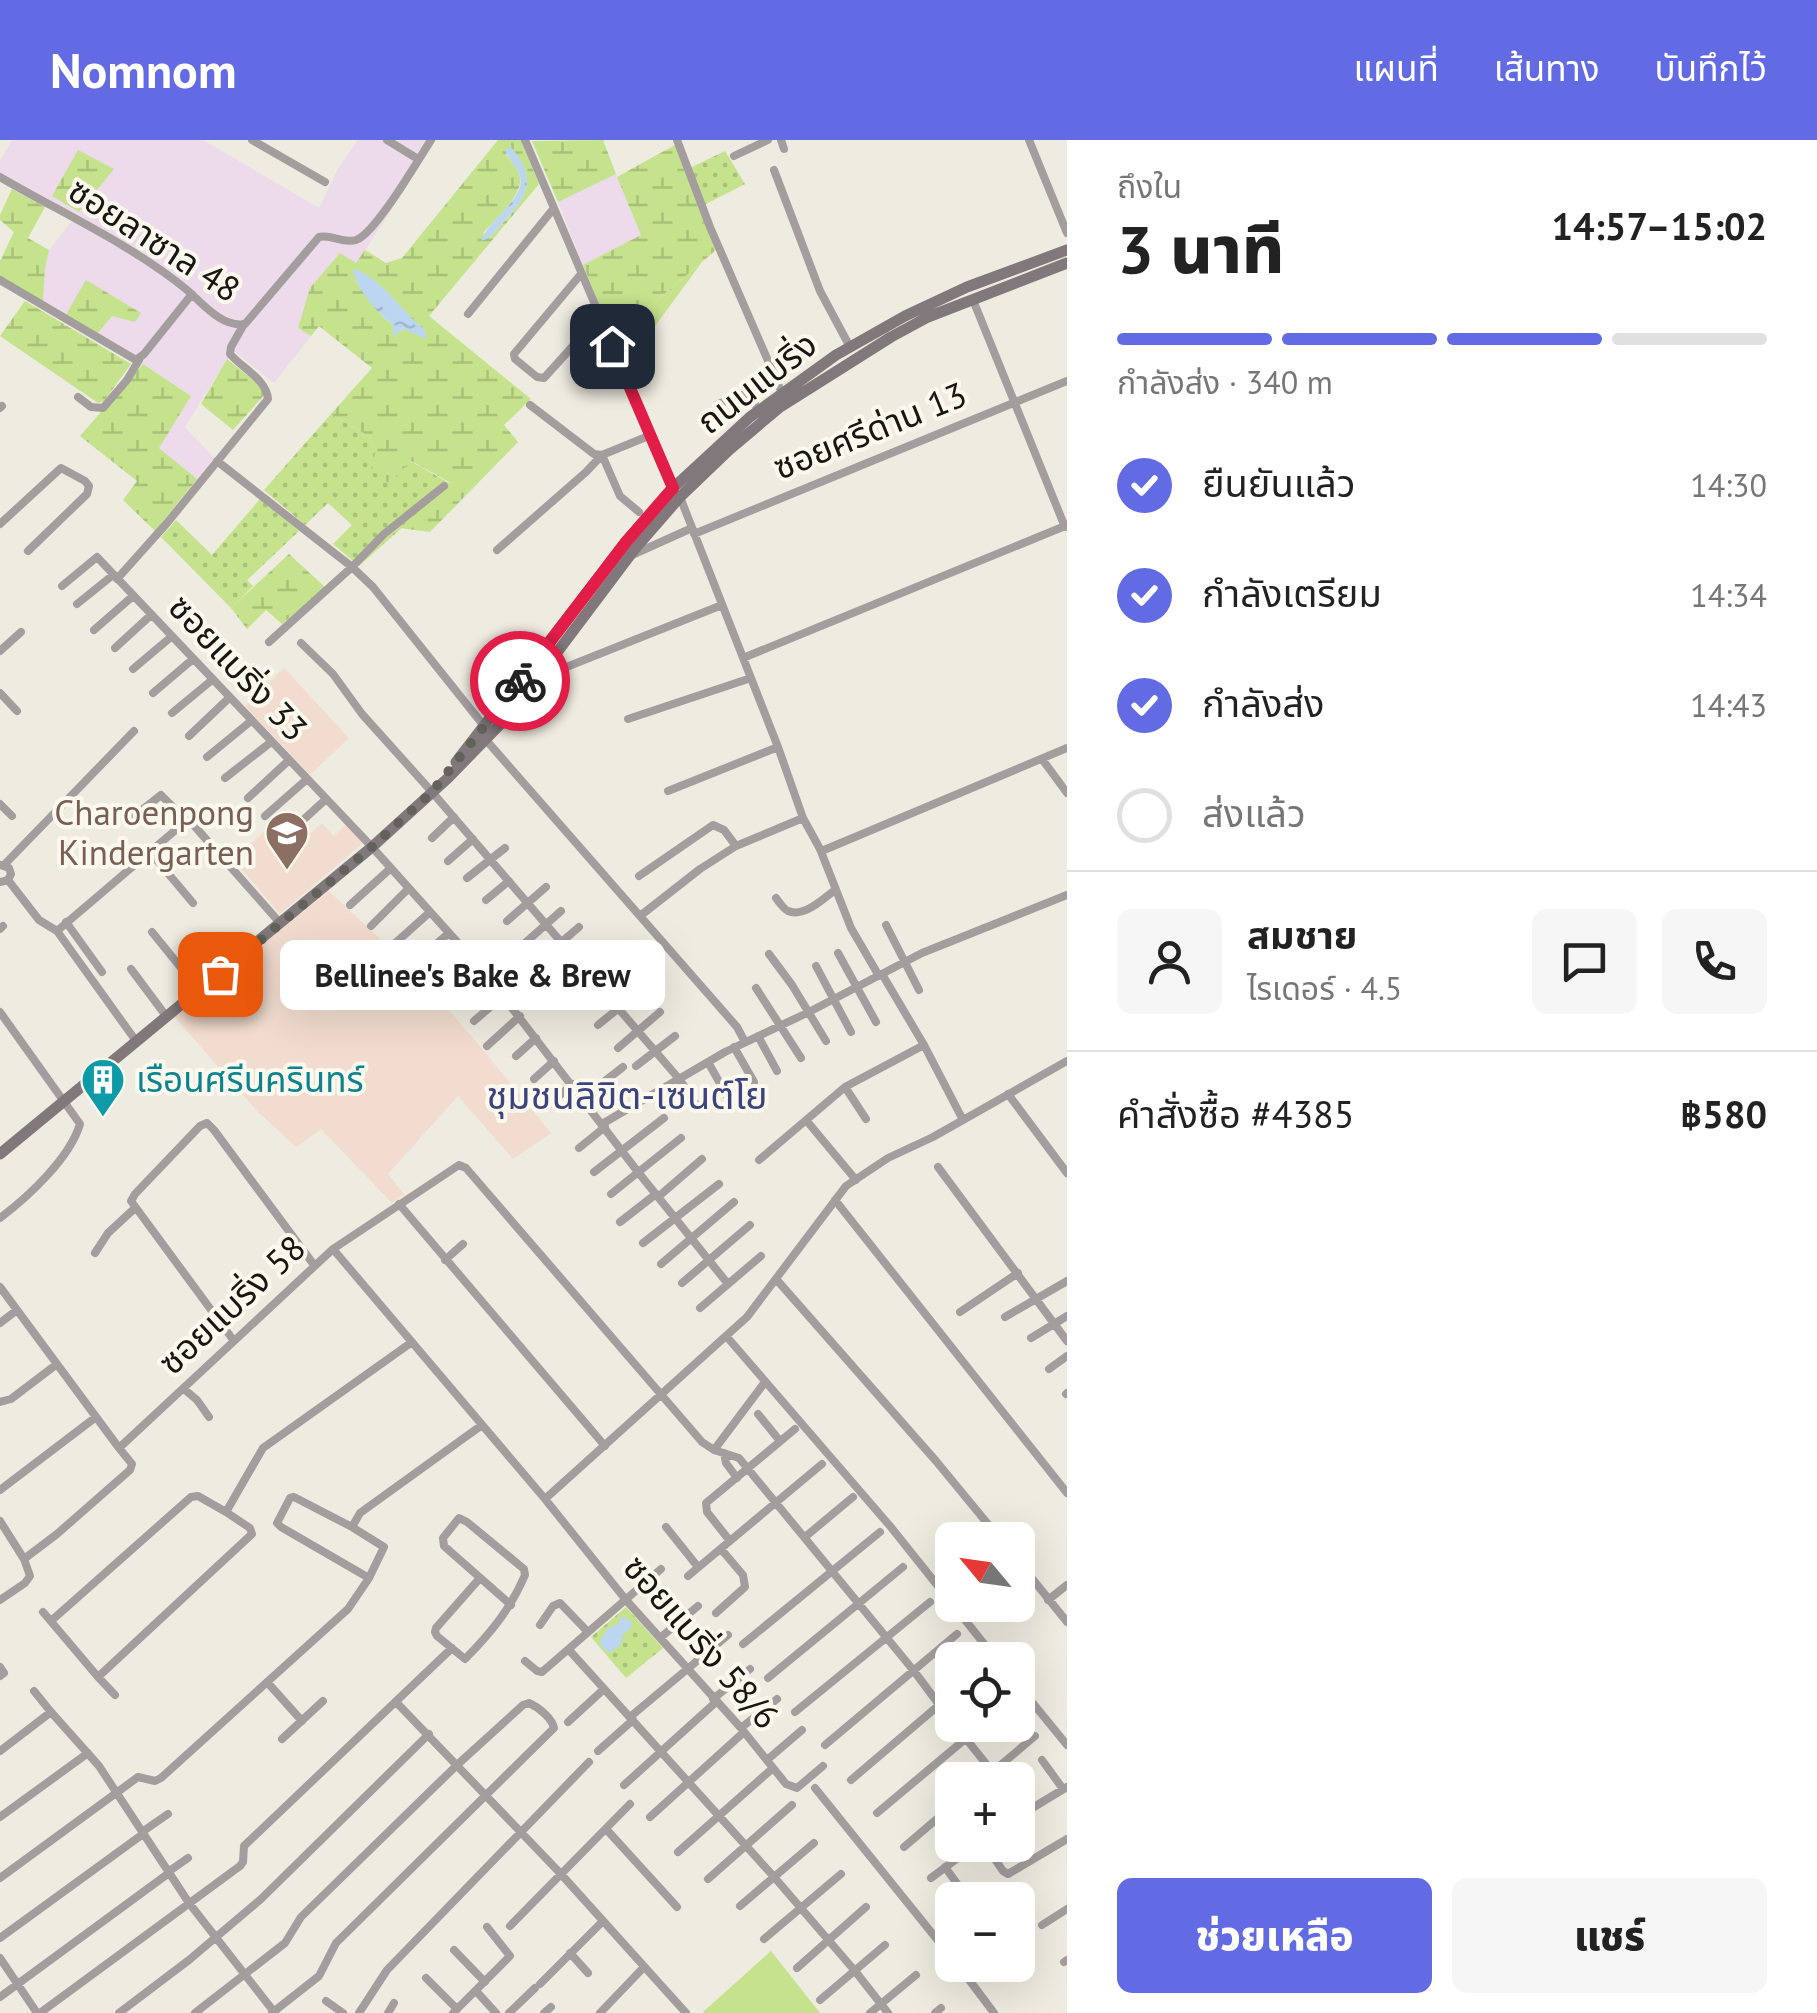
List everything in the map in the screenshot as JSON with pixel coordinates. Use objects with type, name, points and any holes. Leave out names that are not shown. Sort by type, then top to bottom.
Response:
[{"type":"main road","name":"ถนนแบริ่ง","points":[[1,1150],[281,924],[434,791],[513,711],[677,492],[780,407],[891,337],[928,317],[1058,262],[1067,250]]},
{"type":"main road","name":"ถนนแบริ่ง","points":[[434,791],[626,542],[758,411],[905,316],[967,286],[1058,262]]},
{"type":"street","points":[[252,140],[324,182]]},
{"type":"street","points":[[387,140],[418,159]]},
{"type":"street","name":"ซอยลาซาล 48","points":[[0,177],[119,244],[192,294],[224,322],[235,326],[245,324],[318,237],[359,239],[374,226],[431,140]]},
{"type":"street","points":[[525,140],[677,492],[803,818],[820,849],[851,928],[924,1045],[963,1120]]},
{"type":"street","points":[[677,140],[782,393]]},
{"type":"street","points":[[734,156],[768,140]]},
{"type":"street","points":[[1030,140],[1067,233]]},
{"type":"street","points":[[774,170],[820,291],[850,348]]},
{"type":"street","points":[[468,314],[554,208]]},
{"type":"street","points":[[581,274],[514,354],[515,359],[544,378],[600,316]]},
{"type":"street","points":[[0,280],[139,360]]},
{"type":"street","points":[[78,396],[91,407],[103,408],[192,294]]},
{"type":"street","points":[[743,658],[1066,529],[1064,514],[973,300]]},
{"type":"street","points":[[77,604],[115,577],[268,399],[264,385],[230,354],[245,324]]},
{"type":"street","name":"ซอยศรีด่าน 13","points":[[629,557],[1067,381]]},
{"type":"street","points":[[718,404],[750,392],[758,411]]},
{"type":"street","points":[[530,405],[586,450],[602,455],[620,496],[638,512]]},
{"type":"street","points":[[497,550],[602,455],[651,435]]},
{"type":"street","points":[[217,461],[373,587],[484,726]]},
{"type":"street","points":[[0,524],[60,468],[88,483],[87,494],[28,551]]},
{"type":"street","points":[[269,642],[384,534],[444,486]]},
{"type":"street","points":[[62,586],[97,557],[115,577]]},
{"type":"street","name":"ซอยแบริ่ง 33","points":[[115,577],[372,847],[487,975],[728,1284]]},
{"type":"street","points":[[94,630],[133,596]]},
{"type":"street","points":[[569,666],[722,604]]},
{"type":"street","points":[[115,648],[151,615]]},
{"type":"street","points":[[0,652],[21,632]]},
{"type":"street","points":[[134,670],[172,637]]},
{"type":"street","points":[[301,643],[333,674],[362,714],[434,791],[697,1106]]},
{"type":"street","points":[[153,693],[193,660]]},
{"type":"street","points":[[628,719],[751,678]]},
{"type":"street","points":[[172,713],[212,680]]},
{"type":"street","points":[[0,693],[17,712]]},
{"type":"street","points":[[189,736],[230,698]]},
{"type":"street","points":[[208,757],[250,721]]},
{"type":"street","points":[[134,732],[2,865],[10,871],[4,881],[39,920],[57,931],[136,1041]]},
{"type":"street","points":[[486,740],[746,1042]]},
{"type":"street","points":[[225,778],[271,742]]},
{"type":"street","points":[[668,792],[778,747]]},
{"type":"street","points":[[820,849],[1067,748]]},
{"type":"street","points":[[1042,759],[1067,793]]},
{"type":"street","points":[[248,798],[288,761]]},
{"type":"street","points":[[266,816],[306,780]]},
{"type":"street","points":[[132,818],[160,795],[281,924]]},
{"type":"street","points":[[290,832],[325,800]]},
{"type":"street","points":[[0,804],[12,816]]},
{"type":"street","points":[[432,838],[454,817]]},
{"type":"street","points":[[640,916],[736,846],[803,818]]},
{"type":"street","points":[[57,931],[188,821]]},
{"type":"street","points":[[639,876],[713,824],[724,830],[736,846]]},
{"type":"street","points":[[448,860],[473,839]]},
{"type":"street","points":[[467,878],[505,848]]},
{"type":"street","points":[[150,852],[193,903]]},
{"type":"street","points":[[350,905],[390,868]]},
{"type":"street","points":[[486,900],[510,882]]},
{"type":"street","points":[[507,921],[546,887]]},
{"type":"street","points":[[371,926],[409,888]]},
{"type":"street","points":[[776,898],[786,910],[794,912],[810,908],[835,890]]},
{"type":"street","points":[[578,1148],[603,1126],[734,1047],[905,962],[1067,894]]},
{"type":"street","points":[[515,952],[561,910]]},
{"type":"street","points":[[392,946],[430,912]]},
{"type":"street","points":[[66,922],[102,972]]},
{"type":"street","points":[[886,925],[920,990]]},
{"type":"street","points":[[543,958],[580,927]]},
{"type":"street","points":[[152,932],[199,990]]},
{"type":"street","points":[[412,964],[449,933]]},
{"type":"street","points":[[564,982],[602,948]]},
{"type":"street","points":[[439,979],[468,954]]},
{"type":"street","points":[[768,954],[826,1041]]},
{"type":"street","points":[[838,954],[876,1022]]},
{"type":"street","points":[[456,1000],[506,962]]},
{"type":"street","points":[[816,966],[851,1032]]},
{"type":"street","points":[[131,969],[166,1016]]},
{"type":"street","points":[[580,1003],[613,977]]},
{"type":"street","points":[[756,988],[801,1058]]},
{"type":"street","points":[[598,1025],[641,990]]},
{"type":"street","points":[[474,1021],[504,996]]},
{"type":"street","points":[[0,1012],[78,1118],[79,1130],[33,1192],[0,1218]]},
{"type":"street","points":[[618,1048],[660,1012]]},
{"type":"street","points":[[488,1046],[520,1016]]},
{"type":"street","points":[[636,1066],[675,1036]]},
{"type":"street","points":[[758,1036],[777,1070]]},
{"type":"street","points":[[516,1056],[536,1038]]},
{"type":"street","points":[[759,1160],[845,1087],[924,1045]]},
{"type":"street","points":[[734,1047],[754,1082]]},
{"type":"street","points":[[534,1079],[554,1060]]},
{"type":"street","points":[[546,1500],[747,1317],[846,1186],[888,1158],[1067,1061]]},
{"type":"street","points":[[708,1062],[727,1096]]},
{"type":"street","points":[[583,1098],[623,1068]]},
{"type":"street","points":[[546,1107],[572,1084]]},
{"type":"street","points":[[845,1087],[866,1120]]},
{"type":"street","points":[[1008,1094],[1067,1173]]},
{"type":"street","points":[[594,1172],[664,1118]]},
{"type":"street","points":[[806,1120],[856,1180]]},
{"type":"street","points":[[234,1341],[131,1201],[200,1126],[207,1123],[214,1130],[314,1265]]},
{"type":"street","points":[[611,1194],[681,1138]]},
{"type":"street","points":[[620,1222],[702,1159]]},
{"type":"street","points":[[332,1249],[458,1166],[466,1168],[702,1442],[734,1455],[748,1468],[935,1700]]},
{"type":"street","points":[[938,1167],[1067,1340]]},
{"type":"street","points":[[644,1243],[720,1184]]},
{"type":"street","points":[[835,1200],[1067,1493]]},
{"type":"street","points":[[660,1264],[734,1202]]},
{"type":"street","points":[[399,1204],[605,1446]]},
{"type":"street","points":[[94,1252],[135,1208]]},
{"type":"street","points":[[682,1284],[750,1225]]},
{"type":"street","points":[[445,1260],[463,1244]]},
{"type":"street","name":"ซอยแบริ่ง 58","points":[[119,1448],[332,1249],[546,1500]]},
{"type":"street","points":[[700,1308],[761,1256]]},
{"type":"street","points":[[960,1312],[1018,1273]]},
{"type":"street","points":[[776,1280],[986,1522]]},
{"type":"street","points":[[1005,1317],[1067,1281]]},
{"type":"street","points":[[0,1287],[132,1464],[130,1470],[24,1558]]},
{"type":"street","points":[[0,1323],[17,1310]]},
{"type":"street","points":[[1031,1338],[1067,1316]]},
{"type":"street","points":[[727,1337],[890,1526],[983,1642]]},
{"type":"street","points":[[226,1512],[263,1448],[412,1342]]},
{"type":"street","points":[[1049,1370],[1067,1356]]},
{"type":"street","points":[[0,1402],[12,1399],[57,1364]]},
{"type":"street","points":[[714,1450],[765,1382]]},
{"type":"street","points":[[184,1389],[209,1417]]},
{"type":"street","points":[[758,1414],[780,1441]]},
{"type":"street","points":[[0,1490],[96,1417]]},
{"type":"street","points":[[352,1527],[364,1509],[482,1425]]},
{"type":"street","points":[[730,1541],[705,1506],[795,1428]]},
{"type":"street","points":[[724,1454],[736,1478]]},
{"type":"street","points":[[688,1576],[822,1464]]},
{"type":"street","points":[[51,1621],[191,1496],[198,1496],[250,1528],[250,1537],[98,1677]]},
{"type":"street","points":[[0,1878],[138,1777],[155,1781],[161,1778],[348,1608],[369,1578],[384,1547],[292,1497],[277,1523],[369,1578]]},
{"type":"street","points":[[805,1537],[853,1497]]},
{"type":"street","name":"ซอยแบริ่ง 58/6","points":[[546,1500],[626,1600],[786,1784],[797,1788],[823,1766]]},
{"type":"street","points":[[480,1578],[435,1632],[465,1659],[504,1616],[511,1604],[525,1575],[524,1570],[459,1518],[442,1543],[511,1604]]},
{"type":"street","points":[[0,1521],[29,1572],[28,1580],[0,1600]]},
{"type":"street","points":[[666,1527],[698,1567]]},
{"type":"street","points":[[743,1644],[880,1532]]},
{"type":"street","points":[[716,1613],[745,1588],[742,1575],[721,1549]]},
{"type":"street","points":[[768,1678],[903,1567]]},
{"type":"street","points":[[525,1662],[542,1672],[661,1569]]},
{"type":"street","points":[[1035,1583],[1067,1622]]},
{"type":"street","points":[[1048,1600],[1067,1585]]},
{"type":"street","points":[[795,1712],[930,1602]]},
{"type":"street","points":[[540,1625],[553,1606],[560,1603],[588,1632]]},
{"type":"street","points":[[660,1638],[698,1606]]},
{"type":"street","points":[[43,1612],[115,1695]]},
{"type":"street","points":[[598,1751],[728,1634]]},
{"type":"street","points":[[825,1744],[957,1634]]},
{"type":"street","points":[[0,1958],[39,2013],[240,1866],[244,1846],[452,1648]]},
{"type":"street","points":[[569,1650],[747,1846],[888,2013]]},
{"type":"street","points":[[624,1785],[750,1669]]},
{"type":"street","points":[[267,1682],[302,1721]]},
{"type":"street","points":[[568,1722],[604,1689]]},
{"type":"street","points":[[34,1690],[118,1792],[189,1902],[215,1938],[244,1974],[273,2013],[319,1976],[336,1943],[487,1796],[554,1728],[553,1723],[533,1704],[526,1704],[301,1917],[285,1943],[244,1974],[196,2013]]},
{"type":"street","points":[[650,1817],[776,1699]]},
{"type":"street","points":[[282,1739],[322,1701]]},
{"type":"street","points":[[396,1702],[686,2013]]},
{"type":"street","points":[[1035,1706],[1067,1745]]},
{"type":"street","points":[[851,1780],[935,1709]]},
{"type":"street","points":[[0,1750],[51,1712]]},
{"type":"street","points":[[678,1852],[802,1730]]},
{"type":"street","points":[[119,2013],[261,1899],[428,1734]]},
{"type":"street","points":[[877,1814],[961,1742]]},
{"type":"street","points":[[969,1742],[985,1762]]},
{"type":"street","points":[[1010,1762],[1029,1742]]},
{"type":"street","points":[[0,1817],[88,1753]]},
{"type":"street","points":[[1035,1806],[1065,1788],[1042,1760]]},
{"type":"street","points":[[359,2013],[382,1976],[589,1762]]},
{"type":"street","points":[[814,1788],[935,1937]]},
{"type":"street","points":[[510,1926],[630,1804]]},
{"type":"street","points":[[708,1878],[792,1805]]},
{"type":"street","points":[[0,1938],[168,1814]]},
{"type":"street","points":[[904,1847],[935,1821]]},
{"type":"street","points":[[606,1829],[676,1907]]},
{"type":"street","points":[[1035,1858],[1067,1838]]},
{"type":"street","points":[[740,1906],[814,1843]]},
{"type":"street","points":[[0,1997],[188,1858]]},
{"type":"street","points":[[931,1878],[952,1862]]},
{"type":"street","points":[[998,1862],[1008,1874],[1028,1862]]},
{"type":"street","points":[[945,1867],[956,1882]]},
{"type":"street","points":[[764,1938],[841,1874]]},
{"type":"street","points":[[796,1968],[866,1908]]},
{"type":"street","points":[[1042,1925],[1067,1909]]},
{"type":"street","points":[[509,2013],[602,1922]]},
{"type":"street","points":[[426,1978],[455,2011],[510,1956],[487,1928]]},
{"type":"street","points":[[820,2000],[885,1945]]},
{"type":"street","points":[[454,1950],[485,1982]]},
{"type":"street","points":[[570,1953],[588,1972]]},
{"type":"street","points":[[600,2013],[644,1967]]},
{"type":"street","points":[[870,2013],[916,1975]]},
{"type":"street","points":[[971,1982],[994,2013]]},
{"type":"street","points":[[476,1991],[496,2013]]},
{"type":"street","points":[[326,2001],[344,2013]]},
{"type":"street","points":[[388,2013],[394,2003]]},
{"type":"shaded area","points":[[12,140],[203,140],[319,208],[339,167],[358,140],[436,140],[357,263],[298,328],[311,336],[274,383],[234,351],[224,364],[185,427],[214,458],[197,479],[157,446],[191,396],[43,302],[49,250],[77,215],[0,172],[0,161]]},
{"type":"shaded area","points":[[616,174],[641,235],[583,265],[558,202]]},
{"type":"shaded area","points":[[284,668],[349,738],[310,775],[245,706]]},
{"type":"shaded area","name":"Charoenpong Kindergarten","points":[[301,822],[311,833],[322,823],[334,836],[346,824],[363,843],[280,914],[233,859],[271,826],[282,838]]},
{"type":"shaded area","points":[[329,891],[410,967],[551,1133],[513,1159],[458,1096],[388,1174],[404,1194],[392,1203],[321,1129],[296,1147],[258,1112],[174,1016]]},
{"type":"green space","points":[[498,140],[521,140],[539,184],[429,316],[531,399],[504,425],[518,442],[430,532],[400,528],[451,483],[411,461],[389,483],[371,470],[376,449],[367,435],[331,414],[372,368],[319,326],[311,336],[298,328],[310,288],[340,253],[356,263],[365,250],[386,263],[402,258]],"holes":[[[506,154],[524,170],[526,188],[517,207],[489,238],[483,233],[507,207],[520,183],[519,173]],[[355,280],[425,330],[404,329],[394,335],[393,325]]]},
{"type":"green space","points":[[603,140],[616,174],[558,202],[532,141]]},
{"type":"green space","points":[[675,145],[716,250],[650,306],[607,324],[583,265],[641,235],[617,177]]},
{"type":"green space","points":[[78,150],[114,169],[79,212],[52,196]]},
{"type":"green space","points":[[725,151],[745,184],[704,205],[690,168]]},
{"type":"green space","points":[[12,189],[45,207],[28,238],[49,250],[43,302],[0,277],[0,261],[14,232],[0,220],[0,215]]},
{"type":"green space","points":[[702,262],[647,337],[633,313],[650,306]]},
{"type":"green space","points":[[86,280],[141,313],[135,322],[112,316],[97,334],[65,316]]},
{"type":"green space","points":[[25,301],[131,364],[104,401],[98,403],[0,336]]},
{"type":"green space","points":[[633,313],[640,330],[620,349],[607,324]]},
{"type":"green space","points":[[227,359],[263,388],[265,394],[233,430],[201,404]]},
{"type":"green space","points":[[143,364],[191,396],[159,448],[197,479],[155,531],[123,500],[137,481],[80,436]]},
{"type":"green space","points":[[331,414],[367,435],[389,483],[410,461],[451,484],[359,566],[333,544],[352,525],[328,503],[305,525],[264,490]]},
{"type":"green space","points":[[260,499],[299,531],[247,580],[253,586],[231,608],[161,537],[176,520],[212,555]]},
{"type":"green space","points":[[289,554],[326,588],[282,624],[266,610],[247,629],[231,608]]},
{"type":"green space","points":[[626,1607],[663,1648],[626,1678],[591,1637]]},
{"type":"green space","points":[[771,1951],[820,2013],[703,2012]]},
{"type":"water","points":[[511,147],[521,161],[527,185],[517,206],[489,238],[481,241],[520,185],[519,173],[506,153]]},
{"type":"water","points":[[353,269],[381,286],[425,330],[426,339],[404,329],[393,336],[393,325],[363,293]]},
{"type":"water","points":[[623,1616],[632,1627],[610,1653],[600,1641]]},
{"type":"way so far","points":[[220,974],[432,792],[520,681]]},
{"type":"place","name":"Charoenpong Kindergarten","points":[[287,871]]},
{"type":"place","name":"Bellinee's Bake & Brew","points":[[220,974]]},
{"type":"place","name":"เรือนศรีนครินทร์","points":[[103,1118]]},
{"type":"district","name":"ชุมชนลิขิต-เซนต์โย","points":[[627,1096]]},
{"type":"route","points":[[520,681],[626,542],[673,488],[612,346]]}]
